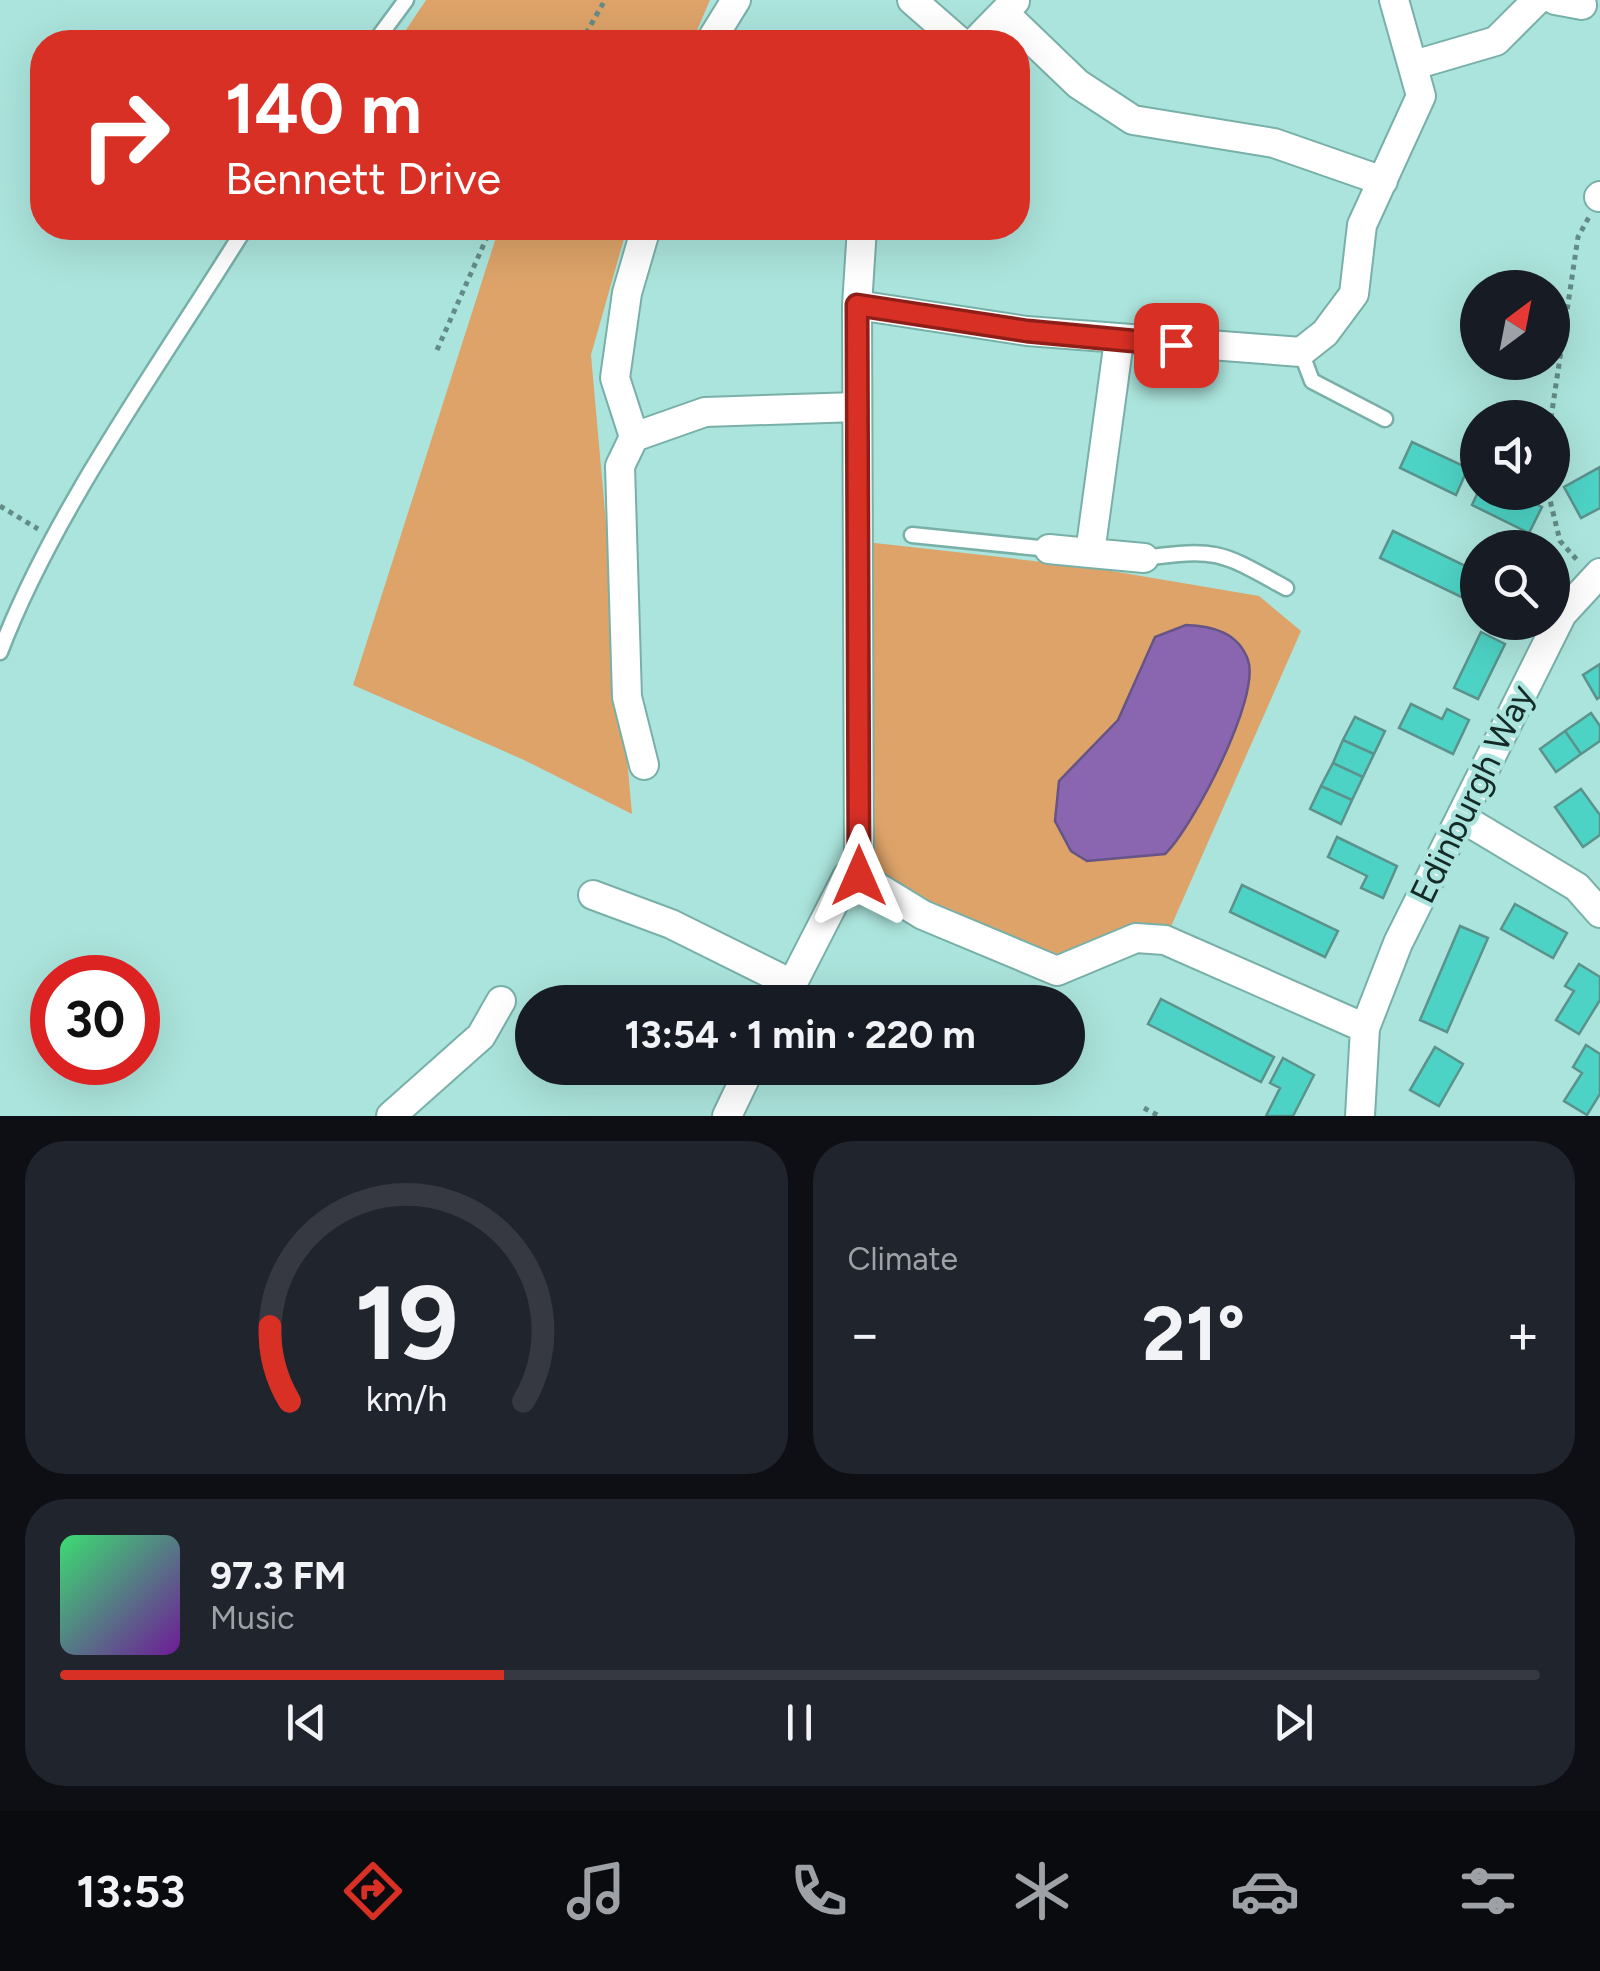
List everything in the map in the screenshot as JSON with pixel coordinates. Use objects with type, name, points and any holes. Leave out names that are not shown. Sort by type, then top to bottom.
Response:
[{"type":"street","points":[[717,30],[736,0]]},
{"type":"street","points":[[912,0],[946,30]]},
{"type":"street","points":[[857,305],[1119,340],[1301,352],[1325,333],[1354,294],[1362,225],[1421,96],[1394,0]]},
{"type":"street","points":[[1414,65],[1496,41],[1537,0]]},
{"type":"street","points":[[987,30],[1010,6],[1078,84],[1132,120],[1274,143],[1383,182]]},
{"type":"street","points":[[642,240],[626,292],[614,378],[634,437],[620,466],[627,697],[644,766]]},
{"type":"street","points":[[859,876],[857,305],[861,240]]},
{"type":"street","points":[[1090,553],[1119,340]]},
{"type":"street","points":[[634,437],[705,412],[857,407]]},
{"type":"street","points":[[1049,550],[1144,558]]},
{"type":"street","name":"Edinburgh Way","points":[[1360,1116],[1365,1028],[1398,943],[1562,614],[1598,576]]},
{"type":"street","points":[[1462,818],[1577,887],[1600,913]]},
{"type":"street","points":[[792,985],[847,877],[859,876],[923,915],[1056,971],[1136,938],[1165,940],[1365,1028]]},
{"type":"street","points":[[593,895],[671,924],[774,985]]},
{"type":"street","points":[[391,1116],[481,1036],[501,1001]]},
{"type":"street","points":[[727,1116],[742,1085]]},
{"type":"lane","points":[[384,30],[406,0]]},
{"type":"lane","points":[[0,652],[22,596],[54,538],[238,240]]},
{"type":"lane","points":[[1301,352],[1312,380],[1385,419]]},
{"type":"lane","points":[[912,535],[1049,550]]},
{"type":"lane","points":[[1144,558],[1204,550],[1236,560],[1286,588]]},
{"type":"path","points":[[588,30],[605,0]]},
{"type":"path","points":[[1553,400],[1578,237],[1600,196]]},
{"type":"path","points":[[437,350],[486,240]]},
{"type":"path","points":[[0,506],[54,538]]},
{"type":"path","points":[[1552,510],[1560,541],[1598,576]]},
{"type":"path","points":[[1144,1108],[1159,1116]]},
{"type":"shaded area","points":[[426,0],[710,0],[697,30],[406,30]]},
{"type":"shaded area","points":[[495,240],[624,240],[591,355],[632,814],[524,760],[353,685]]},
{"type":"shaded area","points":[[857,541],[1088,567],[1259,596],[1301,631],[1165,940],[1057,971],[859,876]]},
{"type":"shaded area","points":[[1186,625],[1223,632],[1244,650],[1249,678],[1235,731],[1192,818],[1165,854],[1087,861],[1071,851],[1055,821],[1059,781],[1118,720],[1155,637]]},
{"type":"building","points":[[1412,442],[1460,464],[1460,486],[1456,495],[1400,468]]},
{"type":"building","points":[[1600,467],[1600,508],[1581,518],[1570,498],[1570,484]]},
{"type":"building","points":[[1482,510],[1540,510],[1530,530]]},
{"type":"building","points":[[1393,531],[1460,563],[1460,596],[1380,558]]},
{"type":"building","points":[[1477,640],[1505,644],[1478,699],[1454,688]]},
{"type":"building","points":[[1600,664],[1600,697],[1597,699],[1583,675]]},
{"type":"building","points":[[1411,704],[1442,719],[1447,709],[1469,720],[1453,754],[1399,728]]},
{"type":"building","points":[[1591,713],[1600,726],[1600,741],[1581,754],[1565,731]]},
{"type":"building","points":[[1355,717],[1385,731],[1374,754],[1343,740]]},
{"type":"building","points":[[1565,731],[1581,754],[1556,772],[1540,749]]},
{"type":"building","points":[[1343,740],[1374,754],[1363,777],[1333,763]]},
{"type":"building","points":[[1333,763],[1363,777],[1352,800],[1321,786]]},
{"type":"building","points":[[1321,786],[1352,800],[1341,824],[1310,809]]},
{"type":"building","points":[[1581,789],[1600,815],[1600,835],[1583,847],[1555,807]]},
{"type":"building","points":[[1337,837],[1397,866],[1383,898],[1361,888],[1367,876],[1328,857]]},
{"type":"building","points":[[1242,885],[1338,931],[1325,957],[1230,912]]},
{"type":"building","points":[[1515,904],[1567,933],[1553,958],[1501,929]]},
{"type":"building","points":[[1460,926],[1488,938],[1447,1032],[1420,1020]]},
{"type":"building","points":[[1579,964],[1600,977],[1600,1000],[1579,1034],[1556,1020],[1574,991],[1565,986]]},
{"type":"building","points":[[1161,999],[1274,1057],[1261,1082],[1148,1024]]},
{"type":"building","points":[[1586,1045],[1600,1054],[1600,1094],[1587,1115],[1564,1101],[1582,1073],[1573,1067]]},
{"type":"building","points":[[1435,1047],[1463,1064],[1439,1106],[1410,1090]]},
{"type":"building","points":[[1283,1058],[1314,1075],[1293,1116],[1266,1116],[1280,1088],[1270,1083]]},
{"type":"route","points":[[859,876],[857,305],[1027,331],[1176,345]]}]
